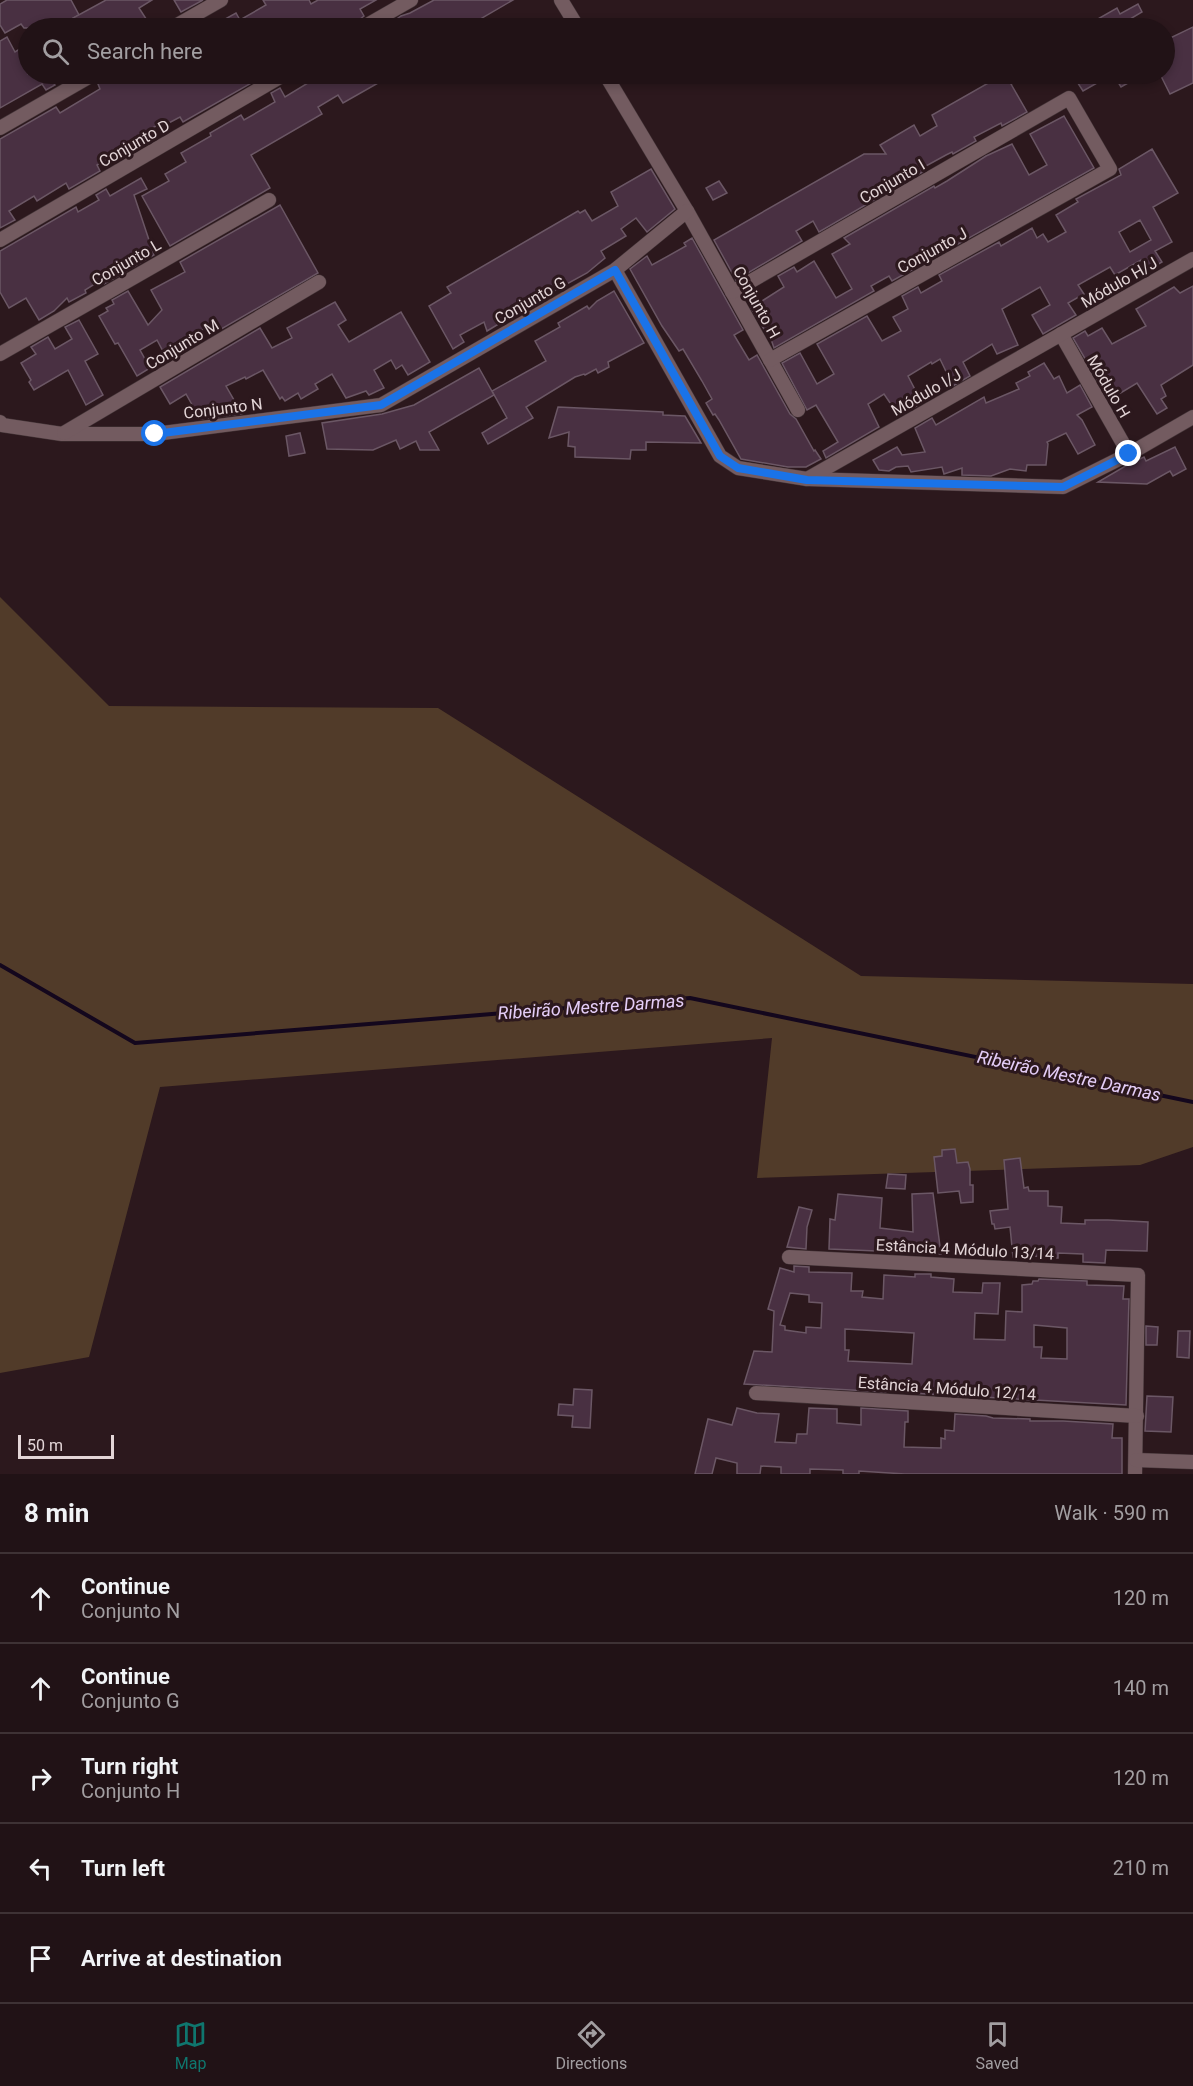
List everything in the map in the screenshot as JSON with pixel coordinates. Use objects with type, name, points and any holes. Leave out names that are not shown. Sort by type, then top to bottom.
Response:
[{"type":"street","points":[[190,18],[221,0]]},
{"type":"street","points":[[380,18],[411,0]]},
{"type":"street","points":[[561,0],[572,18]]},
{"type":"street","points":[[0,128],[77,84]]},
{"type":"street","name":"Conjunto D","points":[[0,240],[268,84]]},
{"type":"street","name":"Conjunto H","points":[[611,84],[687,211],[798,410]]},
{"type":"street","name":"Conjunto I","points":[[732,292],[1069,98],[1110,169]]},
{"type":"street","name":"Conjunto J","points":[[770,360],[1110,169]]},
{"type":"street","name":"Conjunto L","points":[[0,354],[269,200]]},
{"type":"street","name":"Conjunto G","points":[[381,405],[615,270],[687,211]]},
{"type":"street","name":"Módulo H/J","points":[[1061,334],[1193,259]]},
{"type":"street","points":[[615,270],[720,456],[738,468],[807,480],[1063,487],[1129,454],[1193,417]]},
{"type":"street","name":"Conjunto M","points":[[62,434],[319,282]]},
{"type":"street","name":"Módulo H","points":[[1061,334],[1129,454]]},
{"type":"street","name":"Módulo I/J","points":[[807,480],[1061,334]]},
{"type":"street","name":"Conjunto N","points":[[0,422],[2,425],[62,434],[155,434],[381,405]]},
{"type":"street","name":"Estância 4 Módulo 13/14","points":[[789,1257],[1138,1275],[1137,1416]]},
{"type":"street","name":"Estância 4 Módulo 12/14","points":[[756,1393],[1137,1416]]},
{"type":"street","points":[[1137,1416],[1136,1467],[1193,1462]]},
{"type":"shaded area","points":[[0,597],[109,706],[438,708],[861,976],[1193,984],[1193,1147],[1140,1165],[757,1178],[772,1038],[160,1087],[89,1357],[0,1373]]},
{"type":"building","points":[[7,0],[71,0],[79,15],[74,18],[18,18],[18,26],[5,33],[0,25],[0,4]]},
{"type":"building","points":[[106,0],[152,0],[139,8],[146,18],[73,18]]},
{"type":"building","points":[[174,0],[203,0],[181,12]]},
{"type":"building","points":[[263,0],[309,0],[311,4],[318,0],[376,0],[360,9],[364,16],[361,18],[243,18],[266,5]]},
{"type":"building","points":[[434,0],[513,0],[482,18],[398,18]]},
{"type":"building","points":[[1138,4],[1142,12],[1132,18],[1100,18],[1117,8],[1120,14]]},
{"type":"building","points":[[236,13],[239,18],[227,18]]},
{"type":"building","points":[[1193,27],[1193,83],[1170,94],[1165,84],[1175,84],[1175,36]]},
{"type":"building","points":[[7,37],[15,52],[18,50],[18,84],[42,84],[0,108],[0,41]]},
{"type":"building","points":[[42,84],[55,85],[46,90]]},
{"type":"building","points":[[98,84],[250,84],[183,122],[180,117],[165,125],[163,122],[126,143],[127,145],[97,165],[100,171],[69,189],[66,183],[37,201],[34,196],[9,211],[15,220],[0,228],[0,139],[56,107],[60,113],[100,89]]},
{"type":"building","points":[[306,84],[376,84],[343,103],[338,95],[318,107],[322,114],[251,155],[270,188],[170,246],[142,196],[169,181],[165,174],[186,162],[181,153],[241,115],[244,120],[275,102],[271,93],[280,88],[285,97]]},
{"type":"building","points":[[986,84],[1011,84],[1027,112],[1002,126],[1001,123],[974,137],[976,141],[924,167],[926,170],[819,232],[813,221],[796,231],[802,241],[736,280],[714,240],[864,154],[886,154],[880,145],[914,125],[920,136],[937,126],[932,115]]},
{"type":"building","points":[[1078,84],[1095,84],[1083,91]]},
{"type":"building","points":[[1064,116],[1094,168],[892,281],[889,276],[871,286],[874,291],[774,348],[751,308],[784,287],[778,276],[794,267],[797,272],[814,261],[836,298],[852,289],[832,254],[850,244],[844,238],[934,186],[935,188],[986,156],[1012,144],[1029,175],[1047,165],[1030,134]]},
{"type":"building","points":[[1152,149],[1178,193],[1153,207],[1172,242],[1155,251],[1162,262],[1147,271],[1141,260],[1115,275],[1110,267],[1078,285],[1084,294],[1068,303],[1076,315],[1043,334],[1032,315],[1050,305],[1040,287],[1002,309],[1018,345],[997,354],[992,344],[963,362],[970,376],[953,386],[940,359],[932,364],[931,362],[908,376],[922,403],[899,416],[884,394],[868,404],[879,427],[826,458],[823,451],[838,442],[816,405],[807,410],[782,363],[800,353],[817,384],[834,374],[817,344],[867,316],[882,341],[901,331],[893,317],[908,309],[902,296],[918,287],[921,293],[942,281],[939,275],[999,242],[1001,246],[1032,228],[1037,238],[1043,234],[1048,242],[1066,232],[1056,215],[1078,202],[1076,199],[1121,175],[1119,169]],"holes":[[[1140,220],[1151,240],[1130,252],[1119,232]]]},
{"type":"building","points":[[651,169],[675,209],[647,232],[636,218],[621,229],[626,236],[601,251],[605,258],[587,273],[487,331],[484,322],[460,335],[464,342],[453,349],[429,306],[451,293],[447,287],[578,211],[580,213],[585,210],[592,221],[618,206],[611,192]]},
{"type":"building","points":[[141,178],[147,189],[134,195],[154,255],[104,284],[101,280],[85,290],[86,293],[69,302],[67,298],[54,311],[39,320],[26,298],[9,308],[0,292],[0,251],[76,207],[78,212],[99,200],[96,195],[106,189],[110,196]]},
{"type":"building","points":[[719,181],[727,193],[713,200],[706,188]]},
{"type":"building","points":[[280,205],[318,273],[211,335],[207,327],[190,338],[193,343],[166,357],[157,340],[140,350],[150,368],[137,376],[99,316],[108,311],[106,308],[114,304],[112,300],[128,291],[148,325],[162,310],[151,290],[185,272],[180,262]]},
{"type":"building","points":[[692,238],[743,330],[734,335],[749,360],[757,355],[790,414],[796,419],[821,459],[806,467],[788,467],[741,459],[719,420],[715,414],[713,415],[706,403],[712,399],[702,381],[683,349],[679,351],[662,326],[630,269],[647,256],[652,265],[686,246],[684,243]]},
{"type":"building","points":[[1193,286],[1193,365],[1161,385],[1166,396],[1161,399],[1167,408],[1157,414],[1137,383],[1109,400],[1073,338],[1085,331],[1088,336],[1102,328],[1112,344],[1146,326],[1136,309],[1174,287],[1180,293]]},
{"type":"building","points":[[614,291],[644,343],[608,362],[609,367],[598,373],[596,369],[575,377],[526,407],[533,418],[488,444],[482,433],[507,418],[492,391],[546,361],[535,341],[560,327],[558,323],[587,306],[589,309],[597,301]]},
{"type":"building","points":[[335,302],[346,320],[338,325],[349,342],[401,312],[430,362],[408,375],[402,365],[396,369],[391,360],[374,370],[384,388],[369,395],[366,391],[346,398],[332,374],[315,384],[318,389],[301,399],[298,393],[285,401],[282,397],[280,399],[263,370],[226,386],[242,414],[200,419],[186,394],[170,404],[160,387],[260,328],[272,348],[292,338],[287,328]]},
{"type":"building","points":[[79,320],[98,354],[85,361],[103,395],[86,405],[68,370],[34,390],[21,363],[36,354],[31,347],[48,337],[55,349],[72,339],[65,327]]},
{"type":"building","points":[[1044,363],[1054,379],[1059,376],[1067,393],[1080,385],[1092,407],[1077,415],[1095,445],[1078,454],[1066,433],[1047,442],[1046,465],[1027,465],[1026,471],[1010,469],[991,476],[962,475],[962,468],[944,474],[942,467],[911,472],[908,466],[896,467],[889,471],[879,470],[873,460],[897,447],[902,455],[925,452],[915,428],[932,418],[936,425],[984,397],[986,403],[1019,389],[1016,383],[1030,376],[1028,372]]},
{"type":"building","points":[[479,368],[494,395],[429,432],[439,450],[420,450],[416,441],[400,449],[396,440],[373,450],[327,449],[322,423],[382,414],[414,405]]},
{"type":"building","points":[[558,407],[663,412],[663,415],[685,416],[701,443],[646,442],[646,450],[631,450],[630,459],[575,457],[575,447],[568,446],[569,432],[549,438]]},
{"type":"building","points":[[300,433],[305,453],[289,456],[286,436]]},
{"type":"building","points":[[1175,447],[1186,469],[1173,476],[1170,471],[1147,484],[1098,482],[1144,457],[1146,461]]},
{"type":"building","points":[[955,1149],[957,1163],[968,1162],[970,1185],[973,1185],[973,1202],[961,1203],[959,1191],[938,1193],[934,1157],[942,1156],[942,1150]]},
{"type":"building","points":[[1020,1158],[1024,1188],[1028,1187],[1029,1191],[1048,1191],[1048,1206],[1062,1207],[1061,1223],[1085,1224],[1085,1220],[1148,1222],[1147,1251],[1106,1250],[1105,1263],[1083,1262],[1083,1254],[1058,1253],[1058,1258],[1013,1257],[1010,1227],[995,1229],[990,1211],[1008,1209],[1004,1160]]},
{"type":"building","points":[[888,1174],[906,1175],[905,1189],[886,1188]]},
{"type":"building","points":[[933,1193],[941,1254],[914,1254],[912,1248],[878,1244],[877,1251],[829,1249],[830,1219],[835,1220],[838,1194],[882,1198],[880,1228],[913,1232],[912,1194]]},
{"type":"building","points":[[799,1207],[812,1210],[807,1227],[806,1249],[787,1247]]},
{"type":"building","points":[[794,1266],[809,1267],[809,1272],[852,1273],[851,1291],[863,1291],[862,1297],[883,1299],[884,1275],[915,1277],[915,1274],[931,1274],[931,1277],[954,1279],[953,1292],[982,1293],[983,1283],[1000,1283],[998,1314],[975,1313],[974,1339],[1005,1340],[1006,1311],[1022,1312],[1022,1285],[1032,1284],[1033,1281],[1039,1279],[1087,1281],[1087,1285],[1124,1286],[1123,1299],[1129,1299],[1126,1405],[909,1393],[910,1388],[886,1387],[886,1392],[744,1384],[754,1351],[772,1352],[774,1311],[768,1309],[780,1268],[794,1272]],"holes":[[[790,1293],[809,1295],[809,1302],[822,1303],[821,1328],[806,1327],[806,1333],[785,1330],[785,1326],[780,1325]],[[1034,1325],[1067,1328],[1067,1359],[1041,1358],[1042,1347],[1034,1347]],[[845,1329],[914,1333],[912,1364],[848,1361],[849,1350],[845,1350]]]},
{"type":"building","points":[[1146,1326],[1158,1327],[1157,1345],[1146,1345]]},
{"type":"building","points":[[1178,1331],[1190,1331],[1189,1358],[1177,1357]]},
{"type":"building","points":[[574,1389],[592,1390],[590,1428],[572,1427],[573,1416],[558,1415],[559,1404],[573,1405]]},
{"type":"building","points":[[1147,1396],[1173,1397],[1171,1432],[1145,1431]]},
{"type":"building","points":[[737,1408],[757,1413],[779,1414],[775,1442],[796,1443],[797,1434],[807,1434],[809,1408],[837,1409],[837,1423],[861,1425],[861,1408],[908,1411],[904,1447],[941,1448],[941,1438],[945,1439],[945,1430],[954,1431],[955,1414],[1030,1419],[1030,1421],[1113,1424],[1112,1438],[1122,1438],[1122,1474],[905,1474],[859,1471],[859,1474],[843,1474],[843,1470],[810,1469],[810,1474],[781,1474],[781,1467],[761,1466],[760,1474],[737,1474],[737,1463],[716,1458],[712,1474],[695,1474],[708,1419],[732,1425]]},
{"type":"waterway","name":"Ribeirão Mestre Darmas","points":[[0,965],[135,1043],[690,998],[1193,1102]]},
{"type":"route","points":[[155,434],[381,405],[615,270],[720,456],[738,468],[807,480],[1063,487],[1129,454]]}]
